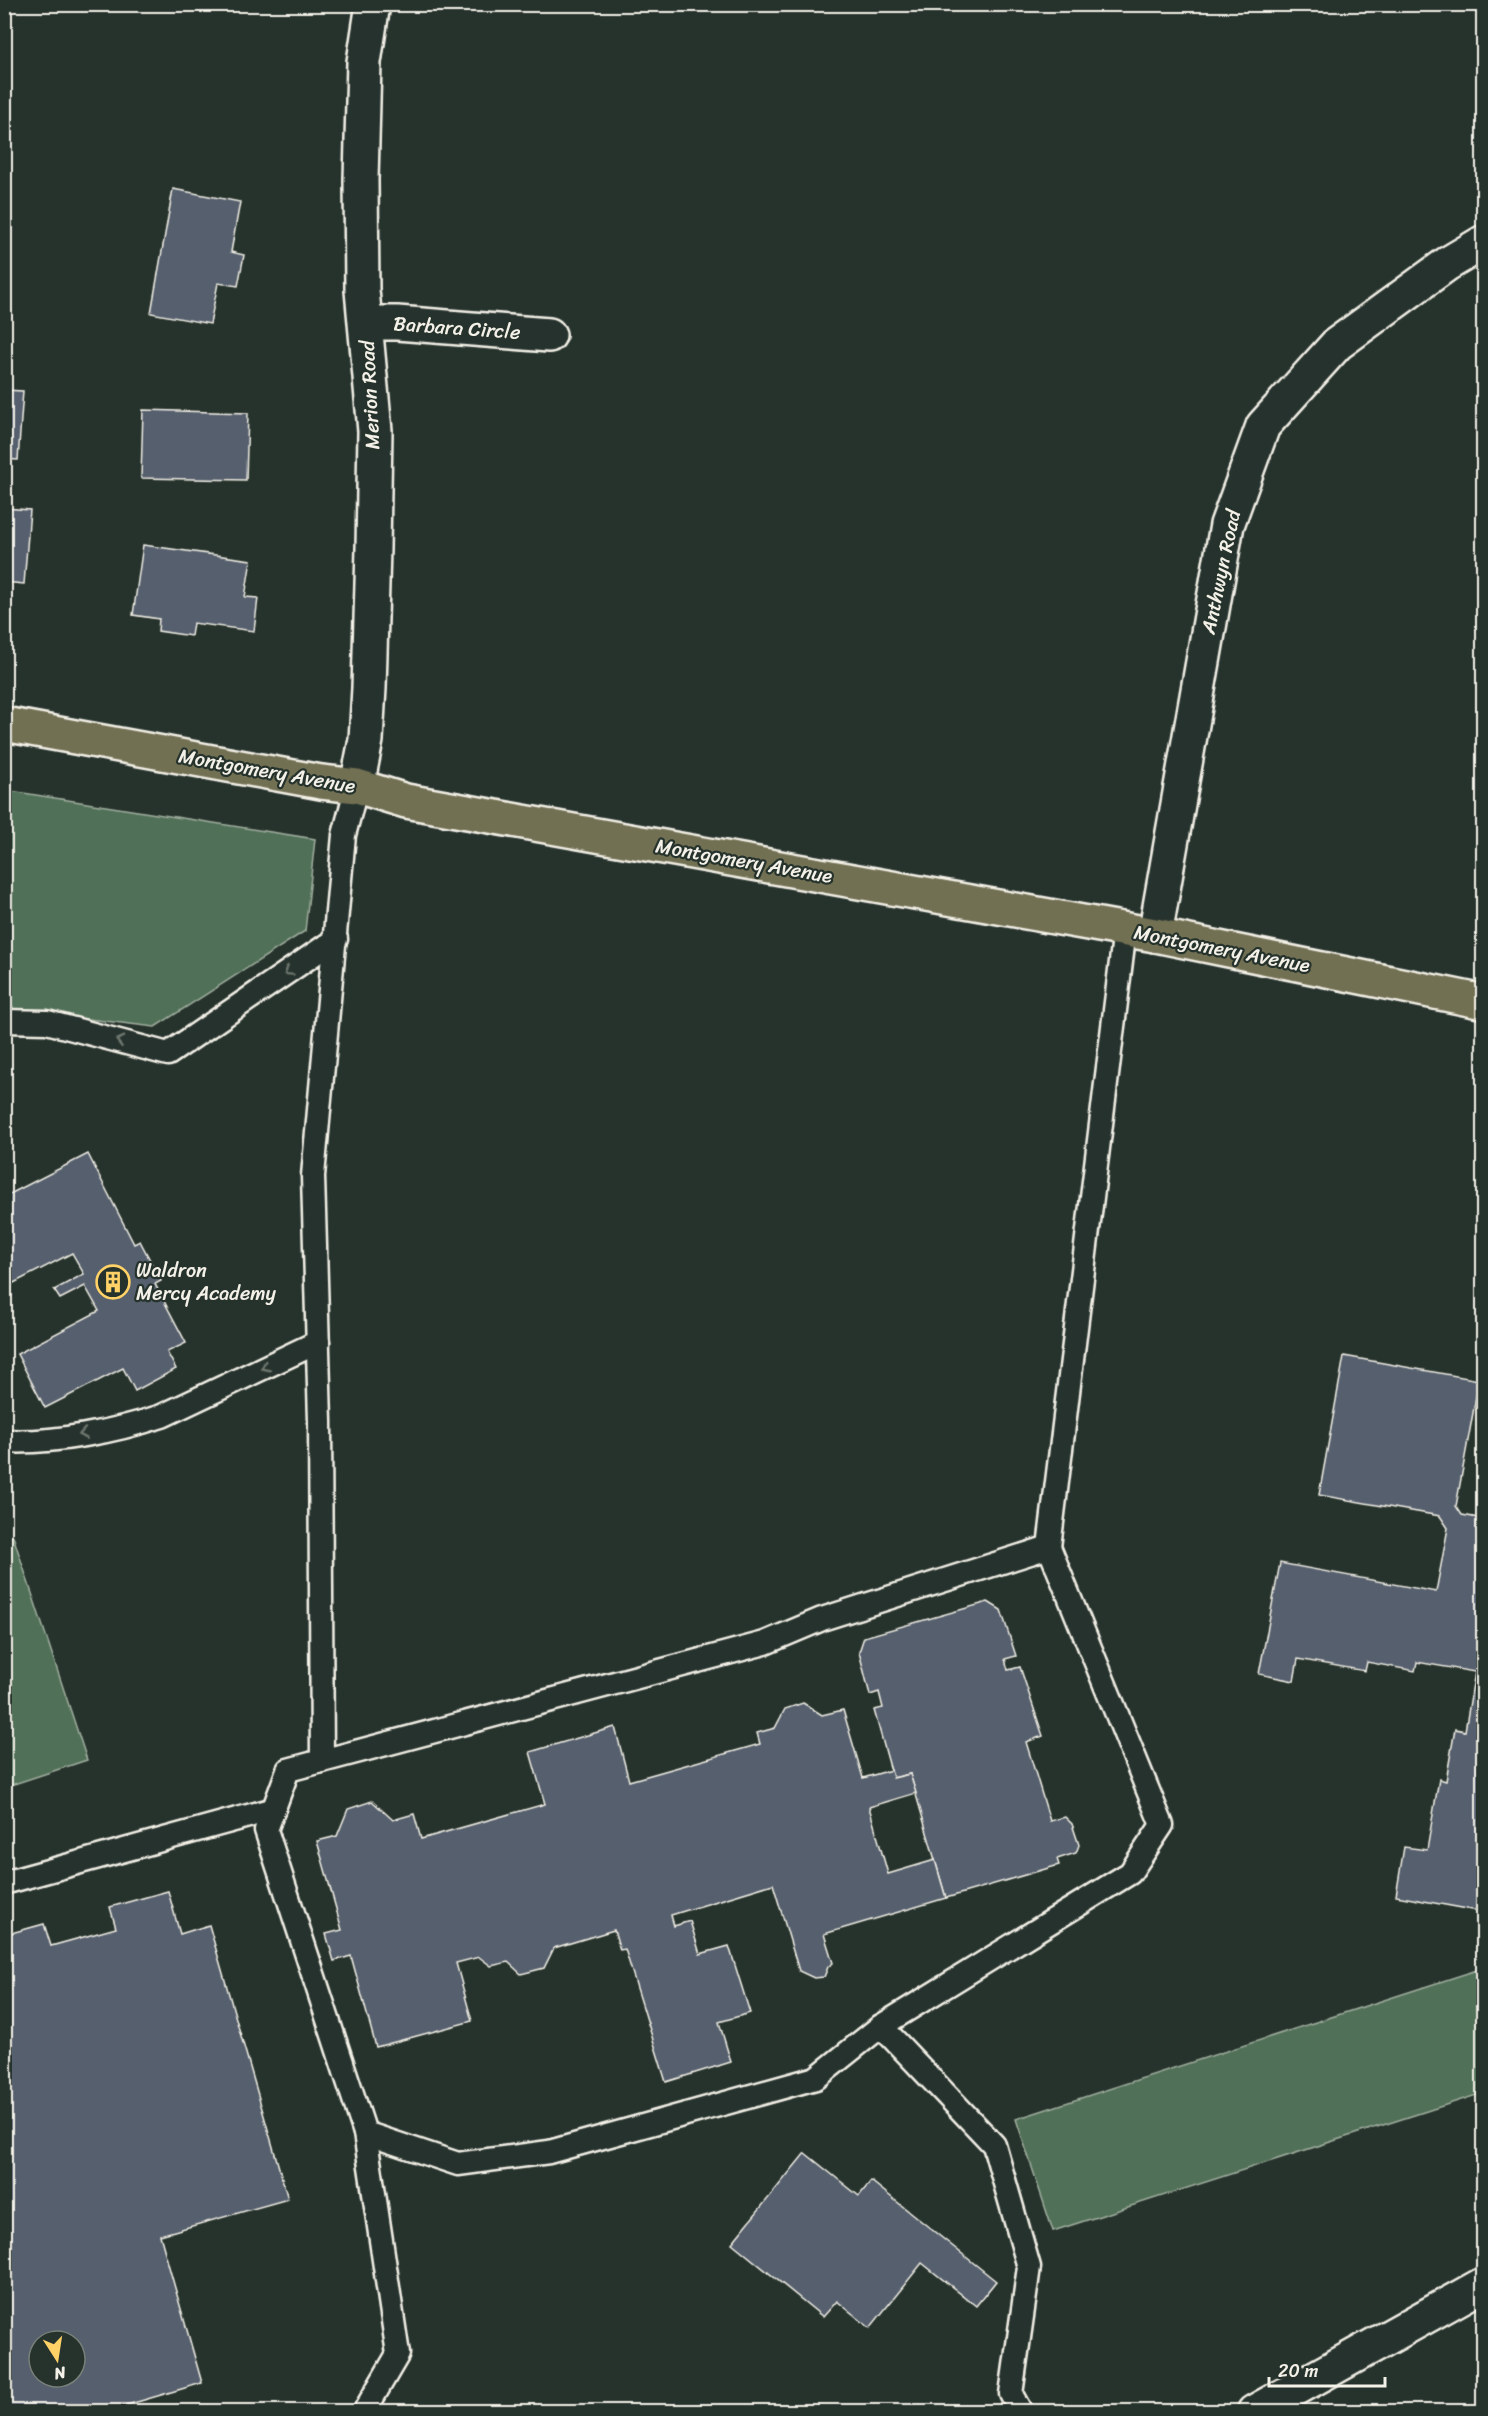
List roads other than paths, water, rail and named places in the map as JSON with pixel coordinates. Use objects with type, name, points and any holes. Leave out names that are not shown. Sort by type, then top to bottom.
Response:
[{"type":"main road","name":"Montgomery Avenue","points":[[4,724],[321,782],[357,786],[405,801],[1140,932],[1484,1002]]},
{"type":"street","name":"Merion Road","points":[[357,786],[366,740],[375,431],[362,290],[364,62],[374,4]]},
{"type":"street","name":"Anthwyn Road","points":[[1140,932],[1227,525],[1263,426],[1337,344],[1447,264],[1484,242]]},
{"type":"street","name":"Barbara Circle","points":[[366,323],[397,323],[549,335]]},
{"type":"street","points":[[1254,2412],[1484,2284]]},
{"type":"lane","points":[[322,1761],[321,1421],[313,1176],[345,835],[357,786]]},
{"type":"lane","points":[[365,2133],[458,2164],[549,2152],[816,2078],[881,2026],[1130,1873],[1162,1825],[1049,1547],[1140,932]]},
{"type":"lane","points":[[4,1021],[47,1022],[168,1054],[336,939]]},
{"type":"lane","points":[[4,1441],[80,1435],[141,1423],[162,1416],[318,1342]]},
{"type":"lane","points":[[364,2412],[398,2354],[365,2133],[266,1830],[288,1770],[765,1643],[822,1619],[1049,1547]]},
{"type":"lane","points":[[4,1884],[274,1809]]},
{"type":"lane","points":[[881,2026],[994,2145],[1029,2267],[1011,2394],[1021,2412]]},
{"type":"place","name":"Waldron Mercy Academy","points":[[113,1282]]}]
